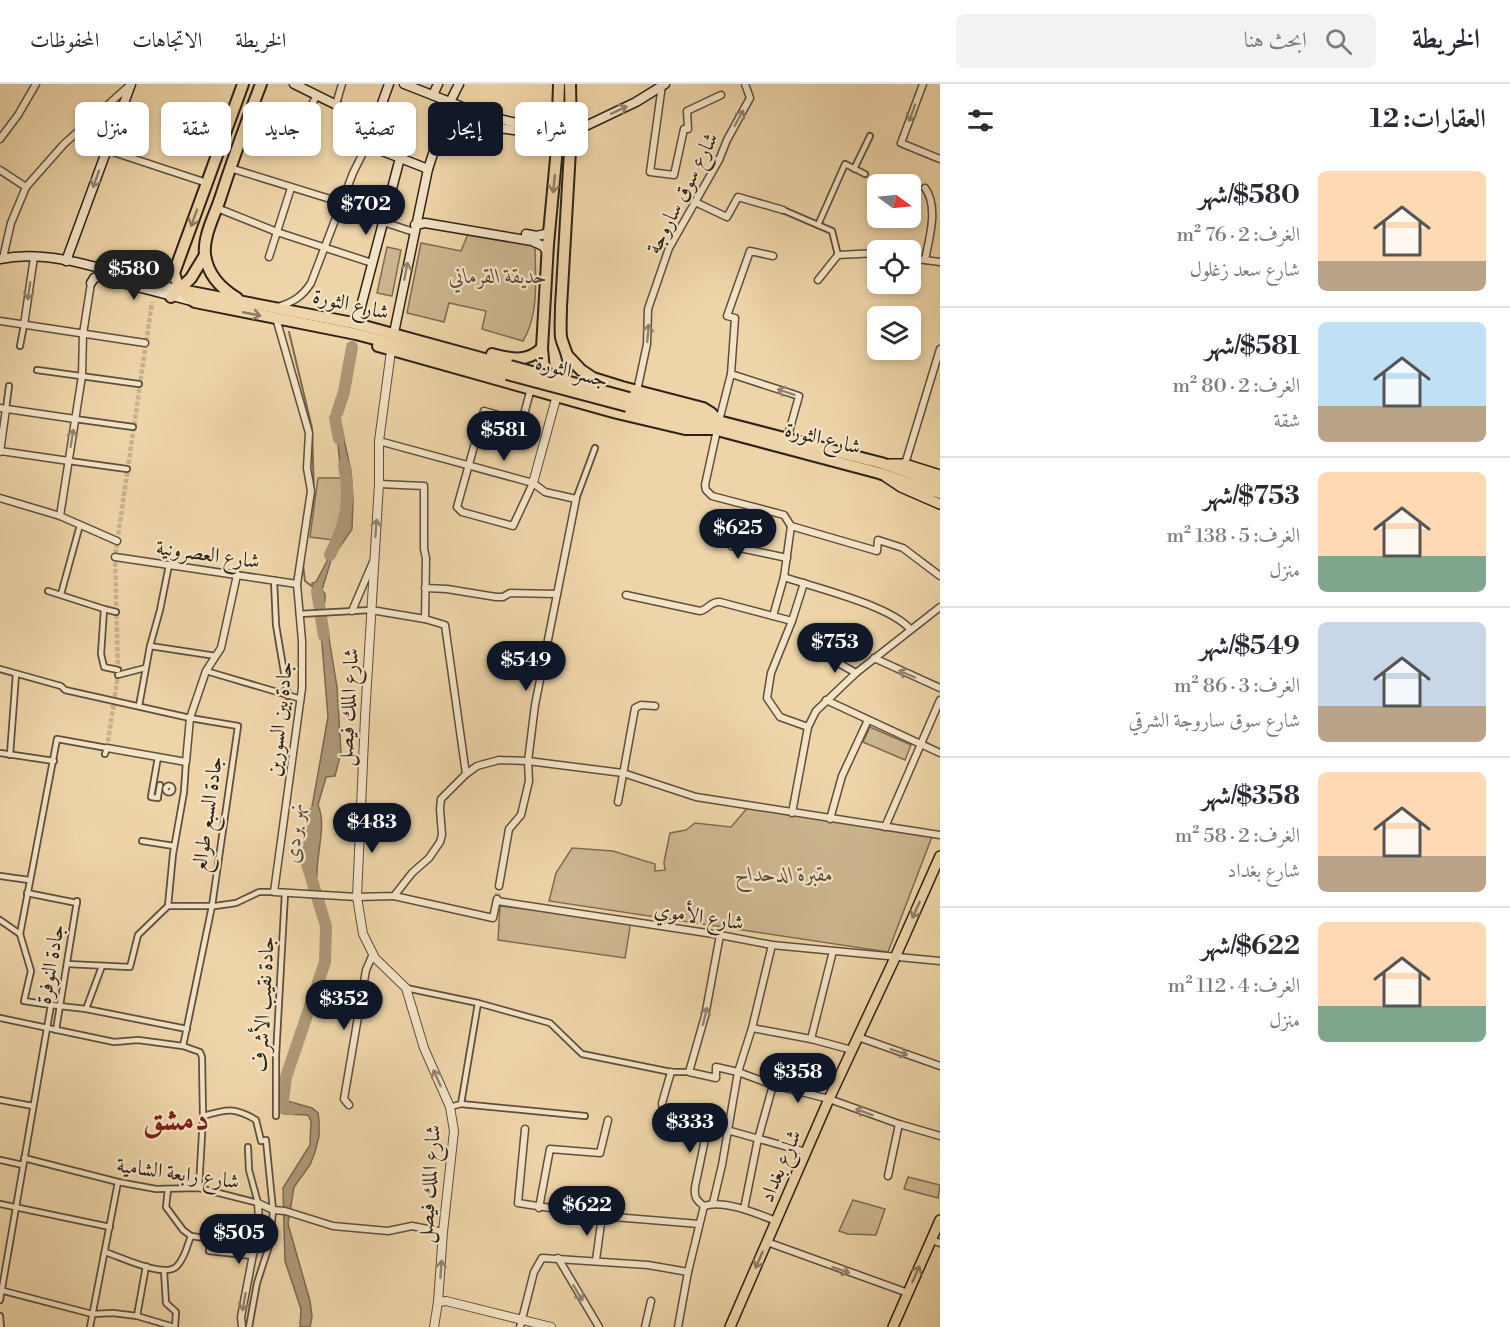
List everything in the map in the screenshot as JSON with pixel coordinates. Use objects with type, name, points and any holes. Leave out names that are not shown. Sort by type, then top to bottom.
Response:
[{"type":"highway","points":[[158,285],[174,273],[243,84]]},
{"type":"highway","points":[[254,102],[261,84]]},
{"type":"highway","points":[[558,102],[559,84]]},
{"type":"highway","points":[[570,84],[571,102]]},
{"type":"highway","points":[[574,102],[577,84]]},
{"type":"highway","points":[[171,297],[181,290],[191,278],[205,255],[207,238],[243,130]]},
{"type":"highway","points":[[556,156],[547,252],[542,348],[544,370],[551,390],[556,395]]},
{"type":"highway","points":[[544,370],[552,376],[562,374],[568,365],[561,337],[561,308],[570,156]]},
{"type":"highway","points":[[208,180],[216,184],[226,181]]},
{"type":"highway","points":[[205,255],[213,278],[242,302]]},
{"type":"highway","points":[[174,273],[181,280],[191,278]]},
{"type":"highway","points":[[174,273],[181,290],[195,303]]},
{"type":"highway","name":"شارع الثورة","points":[[181,290],[242,302],[275,313]]},
{"type":"highway","name":"شارع الثورة","points":[[195,303],[275,313],[356,327],[510,370]]},
{"type":"highway","points":[[542,348],[510,370],[391,351],[365,342],[356,327],[374,323],[395,328],[510,370],[531,388],[587,405],[685,429],[716,427],[707,410],[631,398],[622,387],[593,378],[576,366],[567,354]]},
{"type":"highway","name":"جسر الثورة","points":[[510,370],[631,398]]},
{"type":"highway","points":[[587,405],[594,392],[593,378]]},
{"type":"highway","points":[[617,413],[613,406],[614,397],[622,387]]},
{"type":"highway","name":"شارع الثورة","points":[[631,398],[716,427],[940,483]]},
{"type":"highway","name":"شارع الثورة","points":[[716,427],[787,440],[880,468],[940,493]]},
{"type":"main road","points":[[124,102],[130,84]]},
{"type":"main road","points":[[294,84],[333,103]]},
{"type":"main road","points":[[383,102],[389,84]]},
{"type":"main road","points":[[404,84],[450,102],[459,84]]},
{"type":"main road","points":[[433,95],[438,84]]},
{"type":"main road","points":[[588,125],[636,102],[659,86]]},
{"type":"main road","points":[[66,261],[105,156]]},
{"type":"main road","points":[[395,156],[428,169]]},
{"type":"main road","points":[[395,328],[432,156]]},
{"type":"main road","points":[[356,327],[400,158]]},
{"type":"main road","points":[[419,208],[427,217],[536,242],[547,252]]},
{"type":"main road","points":[[415,229],[423,222],[532,236],[549,233]]},
{"type":"main road","points":[[2,259],[34,257],[66,261],[181,290]]},
{"type":"main road","points":[[91,283],[94,278],[99,278],[195,303]]},
{"type":"main road","points":[[880,468],[905,464],[940,475]]},
{"type":"main road","points":[[880,468],[901,487],[940,504]]},
{"type":"main road","name":"شارع بغداد","points":[[730,1327],[829,1099],[940,856]]},
{"type":"main road","points":[[893,1327],[936,1241],[940,1220]]},
{"type":"street","points":[[0,140],[36,84]]},
{"type":"street","points":[[2,259],[11,223],[26,187],[64,144],[130,84]]},
{"type":"street","points":[[337,102],[342,84]]},
{"type":"street","name":"شارع سوق ساروجة","points":[[631,398],[647,344],[648,309],[669,248],[750,98],[745,84]]},
{"type":"street","points":[[923,84],[901,143],[940,159]]},
{"type":"street","points":[[659,86],[650,172],[674,175],[684,129],[687,129],[687,111],[722,95]]},
{"type":"street","points":[[313,102],[317,95]]},
{"type":"street","points":[[854,169],[870,136]]},
{"type":"street","points":[[127,156],[208,180]]},
{"type":"street","points":[[275,313],[297,300],[311,283],[362,156]]},
{"type":"street","points":[[818,225],[844,164],[865,174]]},
{"type":"street","points":[[230,168],[342,202],[415,229]]},
{"type":"street","points":[[0,170],[26,187]]},
{"type":"street","points":[[269,257],[291,188]]},
{"type":"street","points":[[925,188],[930,196],[931,216],[925,260]]},
{"type":"street","points":[[695,202],[726,218],[738,197],[783,210],[832,231],[838,255]]},
{"type":"street","points":[[217,208],[277,232],[372,263]]},
{"type":"street","points":[[773,256],[750,251],[727,316],[735,318],[730,374],[716,427],[705,485],[712,496],[784,515],[791,526],[784,577],[773,616]]},
{"type":"street","points":[[818,280],[838,255],[867,254]]},
{"type":"street","points":[[20,346],[34,257]]},
{"type":"street","points":[[921,259],[940,262]]},
{"type":"street","points":[[60,516],[82,376],[83,334],[91,283]]},
{"type":"street","name":"جادة بين السورين","points":[[274,892],[301,699],[302,641],[297,584],[311,491],[307,468],[309,433],[275,313]]},
{"type":"street","points":[[0,321],[145,343]]},
{"type":"street","points":[[905,464],[940,350]]},
{"type":"street","name":"شارع الملك فيصل","points":[[391,351],[379,441],[379,484],[357,897],[363,934],[373,954],[406,988],[424,1048],[450,1107],[454,1131],[434,1327]]},
{"type":"street","points":[[37,370],[139,384]]},
{"type":"street","points":[[730,374],[799,396],[787,440]]},
{"type":"street","points":[[9,387],[3,408],[0,451],[127,469]]},
{"type":"street","points":[[531,388],[522,422],[484,411],[468,465],[459,511],[509,526],[516,523],[533,483],[556,395]]},
{"type":"street","points":[[3,408],[133,427]]},
{"type":"street","points":[[379,441],[533,483],[545,492],[576,499]]},
{"type":"street","points":[[499,886],[509,830],[520,814],[529,781],[528,761],[535,705],[576,499],[596,448]]},
{"type":"street","points":[[379,484],[424,486],[425,619]]},
{"type":"street","points":[[0,498],[60,516],[117,541]]},
{"type":"street","points":[[62,594],[80,525]]},
{"type":"street","points":[[791,526],[877,551],[878,540],[903,548],[940,576]]},
{"type":"street","points":[[735,529],[731,546],[787,558]]},
{"type":"street","name":"شارع العصرونية","points":[[115,557],[297,584]]},
{"type":"street","points":[[352,611],[374,558]]},
{"type":"street","points":[[139,706],[145,668],[169,565]]},
{"type":"street","points":[[67,964],[130,967],[138,935],[168,906],[174,846],[184,792],[190,718],[206,671],[221,648],[237,575]]},
{"type":"street","points":[[784,577],[880,609],[906,624],[910,629]]},
{"type":"street","points":[[273,580],[276,625],[288,696]]},
{"type":"street","points":[[804,584],[771,673],[767,698],[780,717],[808,727]]},
{"type":"street","points":[[425,588],[496,597],[503,597],[510,592],[557,594]]},
{"type":"street","points":[[48,591],[117,612]]},
{"type":"street","points":[[626,595],[698,611],[704,610],[714,602],[720,602],[792,621]]},
{"type":"street","points":[[792,813],[808,727],[816,711],[856,673],[940,607]]},
{"type":"street","points":[[104,609],[101,654],[104,667],[118,673],[145,668]]},
{"type":"street","points":[[299,614],[371,610],[425,619],[445,625],[466,774]]},
{"type":"street","points":[[150,646],[216,656]]},
{"type":"street","points":[[826,657],[856,673]]},
{"type":"street","points":[[874,658],[940,688]]},
{"type":"street","points":[[0,669],[61,686],[65,690],[190,718]]},
{"type":"street","points":[[206,671],[301,699]]},
{"type":"street","points":[[10,755],[16,674]]},
{"type":"street","points":[[826,700],[940,753]]},
{"type":"street","points":[[885,827],[940,700]]},
{"type":"street","points":[[618,802],[635,708],[641,705],[655,706]]},
{"type":"street","name":"جادة السبع طوالع","points":[[183,1046],[212,906],[238,726],[190,718]]},
{"type":"street","points":[[830,819],[843,776],[867,720]]},
{"type":"street","points":[[186,762],[106,751],[57,739],[20,934],[32,971],[24,1001],[86,1009],[187,1029]]},
{"type":"street","points":[[0,753],[53,761]]},
{"type":"street","points":[[158,757],[151,797],[158,797],[161,787],[169,786],[172,790],[184,792]]},
{"type":"street","points":[[168,906],[212,906],[236,903],[259,892],[357,897],[394,896],[412,873],[429,858],[440,842],[442,835],[441,799],[477,766],[499,760],[623,772],[696,797],[940,835]]},
{"type":"street","points":[[142,841],[174,846]]},
{"type":"street","points":[[0,876],[29,880]]},
{"type":"street","name":"جادة نقيب الأشرف","points":[[276,1116],[276,1056],[285,892]]},
{"type":"street","name":"جادة النوفرة","points":[[27,893],[77,902],[56,1030]]},
{"type":"street","name":"شارع الأموي","points":[[394,896],[493,918],[497,900],[772,945],[940,961]]},
{"type":"street","points":[[0,920],[20,934]]},
{"type":"street","points":[[689,1072],[705,1016],[720,935]]},
{"type":"street","points":[[713,1203],[738,1072],[753,1028],[772,945]]},
{"type":"street","points":[[811,1039],[833,951]]},
{"type":"street","points":[[349,1105],[344,1099],[366,970],[373,954]]},
{"type":"street","points":[[86,1009],[102,966]]},
{"type":"street","points":[[406,988],[478,1003],[550,1023],[582,1054],[671,1072],[689,1072],[716,1078],[716,1067],[738,1072],[773,1085],[829,1099],[940,1136]]},
{"type":"street","points":[[461,1104],[478,1003]]},
{"type":"street","points":[[0,1300],[51,1005]]},
{"type":"street","points":[[0,1018],[114,1042],[138,1040],[183,1046],[200,1052],[203,1116],[199,1188]]},
{"type":"street","points":[[753,1028],[811,1039],[852,1050]]},
{"type":"street","points":[[858,1037],[940,1066]]},
{"type":"street","points":[[671,1072],[662,1103],[663,1110],[806,1152]]},
{"type":"street","points":[[744,1209],[758,1139],[773,1085]]},
{"type":"street","points":[[0,1100],[33,1106]]},
{"type":"street","points":[[450,1107],[461,1104],[585,1116]]},
{"type":"street","points":[[203,1116],[216,1112],[240,1110],[256,1120],[261,1140],[266,1140],[273,1210],[270,1244],[257,1283],[249,1327]]},
{"type":"street","points":[[539,1208],[550,1149],[600,1154],[608,1120]]},
{"type":"street","points":[[888,1176],[899,1124]]},
{"type":"street","points":[[704,1206],[697,1201],[694,1195],[708,1125]]},
{"type":"street","points":[[525,1129],[516,1201],[521,1204],[602,1216],[699,1224]]},
{"type":"street","points":[[242,1327],[241,1317],[260,1223],[258,1203],[249,1170],[248,1147]]},
{"type":"street","name":"شارع رابعة الشامية","points":[[24,1158],[156,1190],[199,1188],[258,1203]]},
{"type":"street","points":[[0,1160],[22,1165]]},
{"type":"street","points":[[90,1327],[118,1182]]},
{"type":"street","points":[[168,1189],[166,1207],[183,1230],[191,1236],[211,1239],[209,1251],[254,1256]]},
{"type":"street","points":[[258,1203],[273,1210],[285,1211],[333,1226],[388,1230],[412,1226],[443,1232]]},
{"type":"street","points":[[704,1206],[713,1203],[744,1209],[776,1221]]},
{"type":"street","points":[[0,1204],[110,1227]]},
{"type":"street","points":[[678,1327],[704,1206]]},
{"type":"street","points":[[596,1260],[602,1216]]},
{"type":"street","points":[[105,1252],[146,1266],[170,1271],[177,1267],[184,1256],[191,1236]]},
{"type":"street","points":[[767,1242],[908,1293]]},
{"type":"street","points":[[521,1324],[534,1272],[542,1258],[596,1260],[688,1272]]},
{"type":"street","points":[[558,1258],[599,1327]]},
{"type":"street","points":[[137,1316],[146,1266]]},
{"type":"street","points":[[1,1290],[92,1314],[113,1313],[137,1316],[174,1327],[176,1312],[166,1303],[164,1271]]},
{"type":"street","points":[[438,1302],[446,1301],[521,1324],[551,1327]]},
{"type":"street","points":[[645,1327],[651,1301]]},
{"type":"street","points":[[0,1316],[1,1327]]},
{"type":"green space","name":"حديقة القرماني","points":[[468,234],[535,244],[534,306],[523,341],[482,329],[486,311],[449,303],[444,322],[407,313],[421,243],[461,251]]},
{"type":"green space","points":[[387,247],[401,250],[392,296],[377,293]]},
{"type":"green space","points":[[318,478],[342,478],[344,511],[333,540],[310,537]]},
{"type":"green space","points":[[870,727],[911,745],[905,760],[863,742]]},
{"type":"green space","name":"مقبرة الدحداح","points":[[749,806],[933,834],[888,952],[549,901],[556,873],[572,848],[613,851],[655,864],[655,871],[665,870],[664,862],[670,833],[686,830],[695,823],[731,827]]},
{"type":"green space","points":[[500,906],[631,921],[625,958],[498,940]]},
{"type":"green space","points":[[908,1177],[940,1185],[938,1198],[904,1189]]},
{"type":"green space","points":[[853,1200],[885,1209],[876,1235],[848,1234],[839,1231]]},
{"type":"shaded area","points":[[336,425],[341,426],[351,471],[352,529],[331,560],[322,590],[325,594],[325,602],[320,606],[315,603],[312,583],[316,582],[332,546],[342,531],[347,507],[347,479],[340,464]]},
{"type":"shaded area","points":[[326,620],[337,687],[341,753],[335,776],[326,777],[318,805],[322,821],[317,876],[312,880],[307,864],[312,825],[310,818],[328,717],[321,632],[317,621]]},
{"type":"shaded area","points":[[283,1095],[287,1101],[312,1108],[318,1113],[319,1120],[319,1136],[315,1152],[310,1165],[294,1187],[288,1224],[310,1301],[312,1317],[310,1327],[300,1327],[301,1309],[285,1261],[283,1188],[310,1145],[311,1121],[308,1115],[284,1114]]},
{"type":"waterway","points":[[289,332],[312,428],[314,495],[309,527]]},
{"type":"waterway","name":"نهر بردى","points":[[337,413],[344,392],[352,347]]},
{"type":"waterway","name":"نهر بردى","points":[[335,418],[339,439]]},
{"type":"waterway","name":"نهر بردى","points":[[330,555],[340,533],[346,511],[347,489],[344,465]]},
{"type":"waterway","points":[[307,536],[303,565],[305,581],[313,587]]},
{"type":"waterway","name":"نهر بردى","points":[[317,591],[324,636]]},
{"type":"waterway","name":"نهر بردى","points":[[292,1109],[282,1108],[286,1077],[325,962],[326,926],[307,864],[313,813]]},
{"type":"tunnel","points":[[107,748],[118,675],[115,557],[152,302]]},
{"type":"tunnel","points":[[497,899],[499,886]]},
{"type":"district","name":"دمشق","points":[[176,1118]]}]
